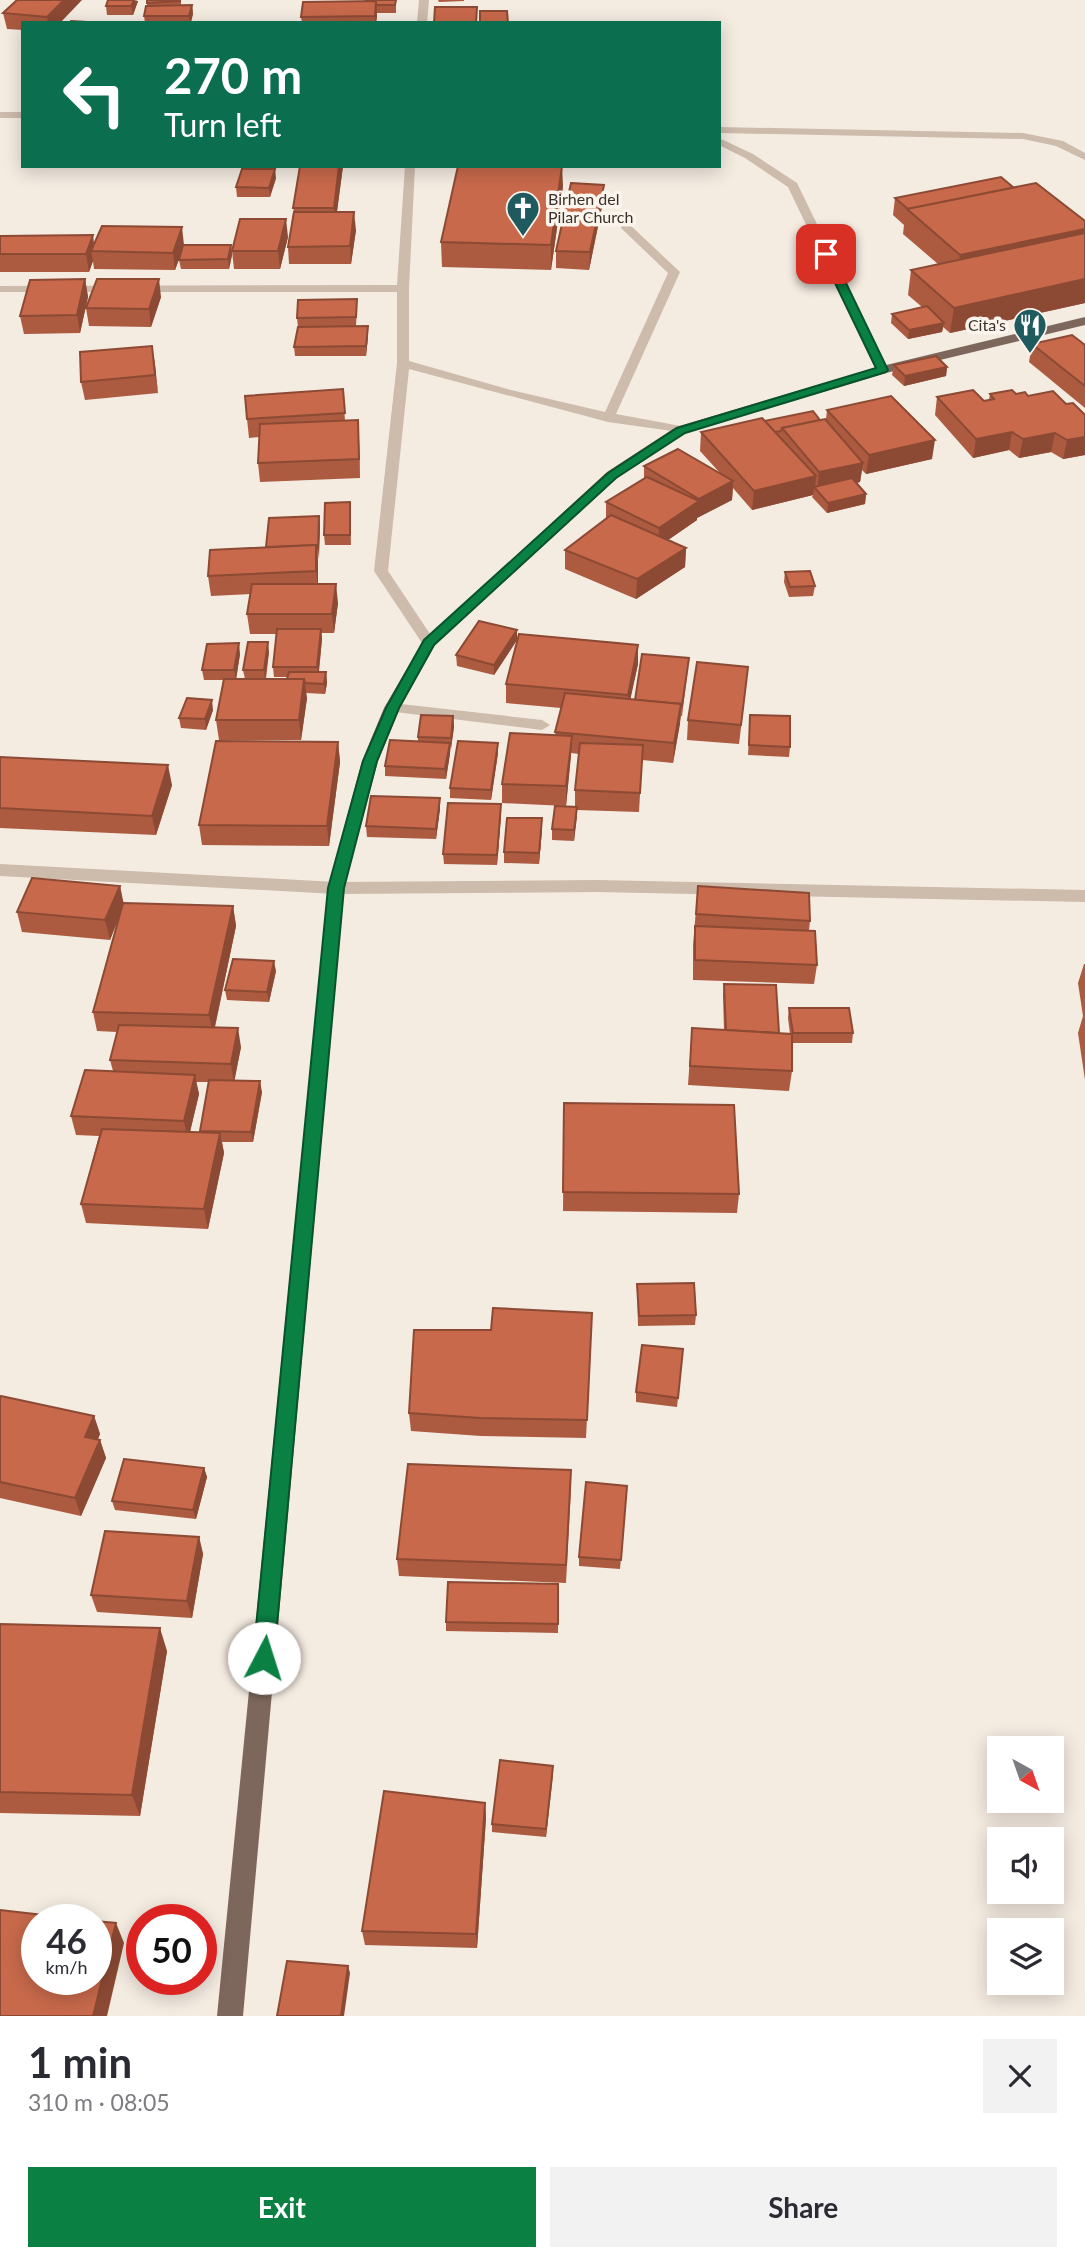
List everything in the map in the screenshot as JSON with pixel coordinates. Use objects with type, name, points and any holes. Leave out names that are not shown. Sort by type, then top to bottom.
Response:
[{"type":"main road","points":[[230,2016],[336,888],[370,761],[393,708],[429,643],[612,475],[681,430],[882,370],[1085,321]]},
{"type":"street","points":[[422,21],[424,0]]},
{"type":"street","points":[[0,115],[21,115]]},
{"type":"street","points":[[721,130],[1023,136],[1059,143],[1085,157]]},
{"type":"street","points":[[721,142],[749,156],[793,185],[882,370]]},
{"type":"street","points":[[410,168],[403,288],[404,363],[381,571],[429,643]]},
{"type":"street","points":[[608,418],[674,272],[625,226]]},
{"type":"street","points":[[0,289],[403,288]]},
{"type":"street","points":[[404,363],[480,387],[608,418],[681,430]]},
{"type":"street","points":[[393,708],[542,726]]},
{"type":"street","points":[[0,870],[336,888],[597,886],[1085,896]]},
{"type":"building","points":[[17,0],[64,0],[47,17],[3,13]]},
{"type":"building","points":[[108,0],[134,0],[131,6],[106,6]]},
{"type":"building","points":[[147,0],[180,0],[180,1],[147,3]]},
{"type":"building","points":[[365,0],[396,0],[395,5],[376,5],[376,1]]},
{"type":"building","points":[[376,1],[375,16],[301,17],[303,2]]},
{"type":"building","points":[[192,5],[189,16],[144,16],[146,6]]},
{"type":"building","points":[[435,7],[477,7],[476,21],[434,21]]},
{"type":"building","points":[[480,11],[507,11],[508,21],[480,21]]},
{"type":"building","points":[[300,168],[339,168],[334,208],[293,208]]},
{"type":"building","points":[[458,168],[562,168],[551,245],[441,242]]},
{"type":"building","points":[[242,169],[275,169],[269,188],[236,187]]},
{"type":"building","points":[[1001,177],[1014,188],[908,209],[895,198]]},
{"type":"building","points":[[571,183],[604,185],[590,252],[556,251]]},
{"type":"building","points":[[1036,183],[1085,221],[1085,229],[960,255],[907,209]]},
{"type":"building","points":[[294,212],[354,212],[350,246],[288,247]]},
{"type":"building","points":[[240,219],[286,219],[278,251],[232,251]]},
{"type":"building","points":[[102,226],[182,227],[173,253],[91,251]]},
{"type":"building","points":[[1085,233],[1085,279],[954,308],[911,270]]},
{"type":"building","points":[[93,235],[86,254],[0,254],[0,236]]},
{"type":"building","points":[[183,245],[231,245],[228,259],[179,260]]},
{"type":"building","points":[[85,279],[77,315],[20,316],[30,280]]},
{"type":"building","points":[[97,279],[159,279],[149,309],[86,308]]},
{"type":"building","points":[[357,299],[356,317],[297,318],[298,300]]},
{"type":"building","points":[[927,306],[944,323],[909,330],[892,314]]},
{"type":"building","points":[[368,326],[366,346],[294,347],[298,327]]},
{"type":"building","points":[[1072,335],[1085,345],[1085,386],[1032,344]]},
{"type":"building","points":[[152,346],[155,375],[81,382],[80,352]]},
{"type":"building","points":[[936,356],[947,367],[905,376],[894,365]]},
{"type":"building","points":[[343,389],[345,413],[247,419],[245,396]]},
{"type":"building","points":[[973,390],[984,401],[994,399],[990,394],[1012,390],[1016,394],[1025,392],[1028,396],[1053,391],[1066,404],[1073,403],[1085,415],[1085,437],[1067,440],[1055,433],[1023,439],[1012,432],[976,439],[937,397]]},
{"type":"building","points":[[891,396],[935,440],[869,455],[827,410]]},
{"type":"building","points":[[813,411],[820,420],[782,428],[781,431],[775,432],[764,421]]},
{"type":"building","points":[[762,418],[816,476],[754,491],[701,432]]},
{"type":"building","points":[[825,419],[863,463],[819,472],[782,428]]},
{"type":"building","points":[[358,420],[359,459],[258,463],[260,424]]},
{"type":"building","points":[[678,449],[733,481],[699,499],[644,466]]},
{"type":"building","points":[[647,477],[699,501],[659,528],[606,502]]},
{"type":"building","points":[[852,478],[866,494],[828,503],[814,487]]},
{"type":"building","points":[[350,502],[350,535],[324,535],[325,503]]},
{"type":"building","points":[[611,515],[686,548],[637,579],[565,550]]},
{"type":"building","points":[[319,516],[318,549],[316,545],[266,547],[269,518]]},
{"type":"building","points":[[316,545],[316,571],[208,576],[210,550]]},
{"type":"building","points":[[810,571],[815,586],[790,587],[785,572]]},
{"type":"building","points":[[252,584],[336,584],[332,614],[247,614]]},
{"type":"building","points":[[479,621],[517,630],[494,665],[456,655]]},
{"type":"building","points":[[277,629],[321,629],[317,667],[273,667]]},
{"type":"building","points":[[519,634],[638,645],[628,695],[506,684]]},
{"type":"building","points":[[248,642],[268,642],[264,670],[243,670]]},
{"type":"building","points":[[239,643],[234,670],[202,670],[207,644]]},
{"type":"building","points":[[642,654],[689,658],[682,706],[635,700]]},
{"type":"building","points":[[697,662],[748,667],[741,725],[688,720]]},
{"type":"building","points":[[289,672],[326,672],[324,684],[305,683],[304,679],[287,679]]},
{"type":"building","points":[[224,679],[304,679],[299,720],[216,720]]},
{"type":"building","points":[[565,693],[681,704],[674,743],[555,732]]},
{"type":"building","points":[[187,698],[212,700],[205,719],[179,718]]},
{"type":"building","points":[[421,715],[453,716],[451,738],[418,737]]},
{"type":"building","points":[[750,715],[790,716],[790,747],[749,745]]},
{"type":"building","points":[[510,733],[572,736],[566,786],[502,784]]},
{"type":"building","points":[[390,740],[450,743],[445,769],[385,766]]},
{"type":"building","points":[[216,741],[338,742],[327,826],[199,825]]},
{"type":"building","points":[[458,741],[498,743],[491,790],[450,788]]},
{"type":"building","points":[[580,743],[643,745],[640,793],[575,790]]},
{"type":"building","points":[[0,757],[168,765],[152,816],[0,808]]},
{"type":"building","points":[[371,796],[440,798],[436,829],[366,826]]},
{"type":"building","points":[[448,803],[501,804],[497,855],[443,854]]},
{"type":"building","points":[[555,806],[577,807],[574,830],[552,829]]},
{"type":"building","points":[[507,818],[542,818],[539,853],[504,852]]},
{"type":"building","points":[[32,878],[120,886],[105,920],[17,912]]},
{"type":"building","points":[[698,886],[809,893],[810,921],[696,914]]},
{"type":"building","points":[[123,903],[233,906],[209,1015],[93,1012]]},
{"type":"building","points":[[695,926],[815,931],[817,965],[695,960]]},
{"type":"building","points":[[233,959],[274,961],[267,992],[225,990]]},
{"type":"building","points":[[724,984],[776,985],[779,1033],[726,1030]]},
{"type":"building","points":[[789,1008],[849,1008],[853,1033],[793,1033]]},
{"type":"building","points":[[119,1025],[238,1028],[231,1064],[110,1060]]},
{"type":"building","points":[[692,1028],[792,1034],[792,1071],[690,1066]]},
{"type":"building","points":[[85,1070],[195,1075],[184,1121],[71,1116]]},
{"type":"building","points":[[209,1080],[260,1081],[251,1132],[200,1131]]},
{"type":"building","points":[[564,1103],[734,1105],[739,1194],[563,1192]]},
{"type":"building","points":[[102,1129],[220,1133],[204,1209],[81,1204]]},
{"type":"building","points":[[694,1283],[696,1315],[639,1316],[637,1284]]},
{"type":"building","points":[[493,1308],[592,1313],[587,1420],[480,1418],[409,1413],[414,1330],[491,1330]]},
{"type":"building","points":[[642,1345],[683,1349],[678,1398],[636,1392]]},
{"type":"building","points":[[1,1396],[94,1416],[85,1437],[100,1440],[75,1498],[0,1482]]},
{"type":"building","points":[[124,1459],[204,1468],[193,1510],[112,1501]]},
{"type":"building","points":[[408,1464],[571,1470],[566,1565],[397,1559]]},
{"type":"building","points":[[586,1482],[627,1486],[621,1560],[579,1557]]},
{"type":"building","points":[[105,1531],[199,1537],[187,1601],[91,1595]]},
{"type":"building","points":[[448,1582],[558,1584],[558,1624],[446,1622]]},
{"type":"building","points":[[0,1624],[160,1628],[132,1795],[0,1792]]},
{"type":"building","points":[[500,1760],[553,1766],[546,1829],[492,1824]]},
{"type":"building","points":[[384,1791],[485,1803],[476,1934],[362,1931]]},
{"type":"building","points":[[0,1910],[21,1912],[21,1995],[98,1995],[93,2016],[0,2016]]},
{"type":"building","points":[[112,1923],[116,1923],[112,1939]]},
{"type":"building","points":[[287,1961],[348,1966],[341,2016],[277,2016]]},
{"type":"place","name":"Birhen del Pilar Church","points":[[523,238]]},
{"type":"place","name":"Cita's","points":[[1030,355]]},
{"type":"route","points":[[264,1658],[336,888],[370,761],[393,708],[429,643],[612,475],[681,430],[882,370],[826,254]]}]
